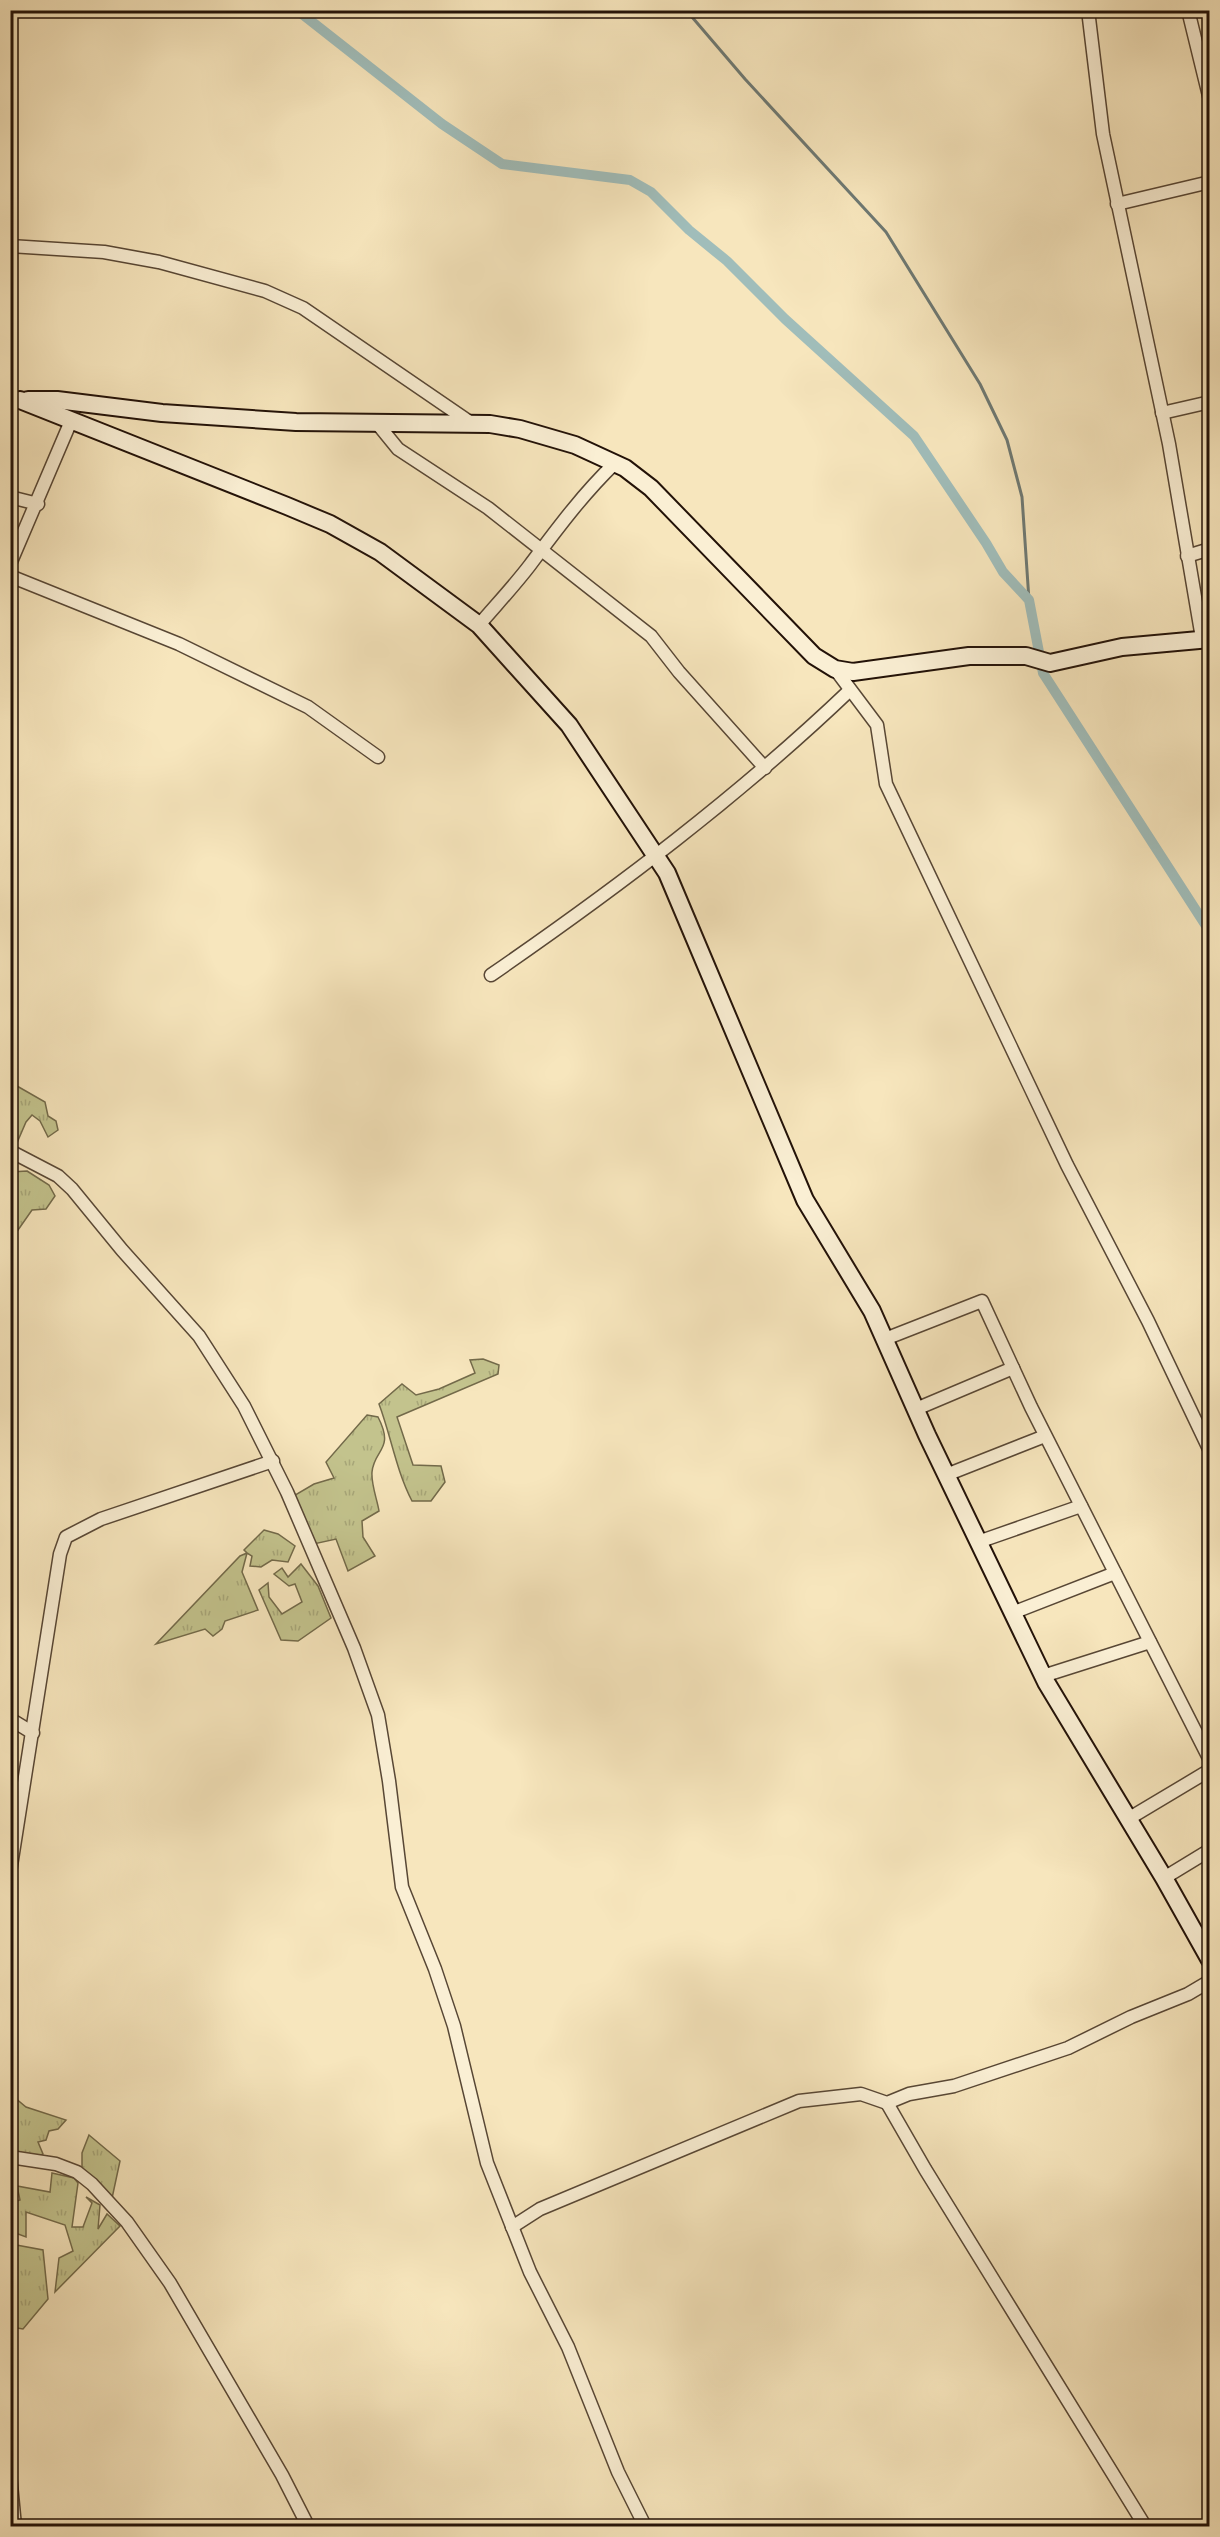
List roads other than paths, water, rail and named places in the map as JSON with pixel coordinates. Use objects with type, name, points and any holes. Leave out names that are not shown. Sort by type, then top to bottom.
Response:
[{"type":"main road","points":[[15,399],[330,524],[380,552],[479,625],[569,725],[667,873],[805,1200],[867,1302],[946,1475],[1043,1676],[1066,1719],[1164,1878],[1204,1938],[1209,1959]]},
{"type":"main road","points":[[15,399],[57,400],[162,413],[297,422],[471,423],[520,429],[574,445],[615,463],[651,488],[814,656],[835,669],[853,672],[969,656],[1026,656],[1050,663],[1122,647],[1206,638]]},
{"type":"street","points":[[1088,10],[1096,89],[1117,204],[1134,271],[1187,555],[1206,638]]},
{"type":"street","points":[[1188,10],[1209,100]]},
{"type":"street","points":[[1117,204],[1209,182]]},
{"type":"street","points":[[10,246],[104,252],[159,262],[265,291],[303,308],[471,423]]},
{"type":"street","points":[[1162,413],[1209,402]]},
{"type":"street","points":[[10,564],[38,504],[71,421]]},
{"type":"street","points":[[376,422],[398,448],[488,508],[651,636],[679,672],[765,768]]},
{"type":"street","points":[[479,625],[587,489],[615,463]]},
{"type":"street","points":[[10,497],[38,504]]},
{"type":"street","points":[[1187,555],[1209,549]]},
{"type":"street","points":[[10,576],[178,644],[308,707],[378,757]]},
{"type":"street","points":[[835,669],[871,713],[877,725],[886,784],[1067,1165],[1138,1301],[1209,1451]]},
{"type":"street","points":[[491,975],[656,857],[765,768],[850,690]]},
{"type":"street","points":[[10,1151],[32,1160],[65,1182],[179,1312],[224,1372],[273,1461],[354,1648],[378,1715],[402,1887],[435,1969],[454,2026],[487,2163],[530,2272],[568,2347],[618,2472],[645,2526]]},
{"type":"street","points":[[885,1339],[982,1301],[1045,1436],[1209,1760]]},
{"type":"street","points":[[916,1409],[1013,1368]]},
{"type":"street","points":[[946,1475],[1045,1436]]},
{"type":"street","points":[[10,1872],[60,1554],[66,1537],[101,1519],[273,1461]]},
{"type":"street","points":[[978,1542],[1081,1506]]},
{"type":"street","points":[[1012,1613],[1115,1573]]},
{"type":"street","points":[[1043,1676],[1149,1642]]},
{"type":"street","points":[[10,1719],[33,1733]]},
{"type":"street","points":[[1128,1819],[1209,1770]]},
{"type":"street","points":[[1164,1878],[1209,1850]]},
{"type":"street","points":[[887,2103],[909,2094],[954,2086],[1078,2044],[1131,2017],[1188,1994],[1209,1981]]},
{"type":"street","points":[[512,2227],[540,2210],[799,2101],[861,2094],[887,2103],[925,2169],[1145,2526]]},
{"type":"street","points":[[10,2157],[56,2164],[77,2172],[92,2184],[127,2222],[170,2283],[282,2475],[308,2526]]},
{"type":"street","points":[[10,2474],[15,2526]]},
{"type":"waterway","points":[[297,10],[442,124],[502,164],[630,180],[651,192],[689,230],[727,261],[785,319],[914,436],[1003,572],[1029,600],[1043,673],[1210,932]]},
{"type":"waterway","points":[[686,10],[745,79],[886,232],[980,384],[1007,440],[1022,497],[1029,600]]}]
